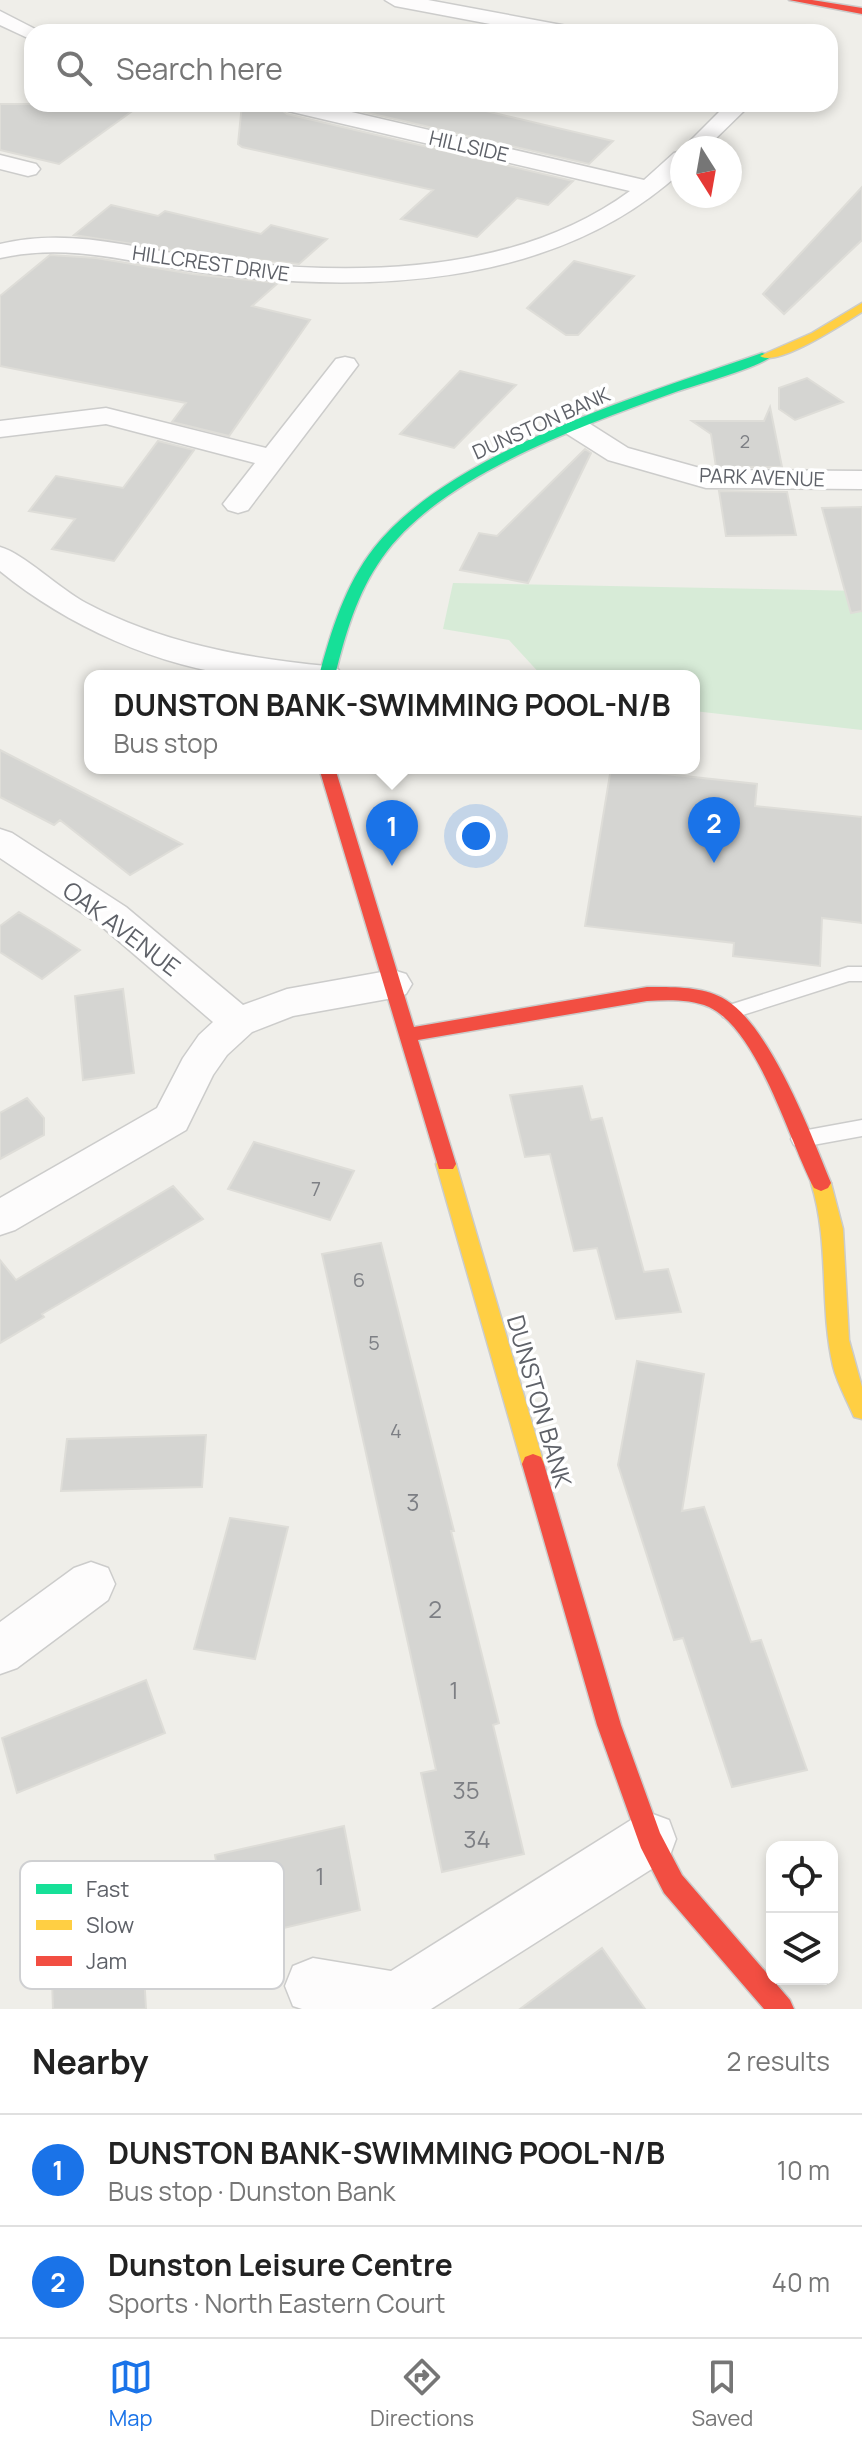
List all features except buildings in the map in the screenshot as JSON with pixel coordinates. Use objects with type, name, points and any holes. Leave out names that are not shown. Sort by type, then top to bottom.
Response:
[{"type":"street","points":[[395,0],[524,24]]},
{"type":"street","points":[[794,0],[862,11]]},
{"type":"street","points":[[0,17],[24,30]]},
{"type":"street","name":"HILLSIDE","points":[[322,112],[650,188]]},
{"type":"street","points":[[706,136],[731,112]]},
{"type":"street","points":[[0,162],[28,169]]},
{"type":"street","name":"HILLCREST DRIVE","points":[[0,251],[39,243],[78,243],[260,273],[324,275],[413,271],[498,258],[557,239],[597,222],[650,188],[670,169]]},
{"type":"street","name":"DUNSTON BANK","points":[[329,670],[339,631],[359,587],[389,539],[411,517],[470,478],[577,428],[814,338],[862,307]]},
{"type":"street","points":[[238,504],[345,365]]},
{"type":"street","points":[[0,429],[106,416],[274,459]]},
{"type":"street","name":"PARK AVENUE","points":[[577,428],[618,454],[706,479],[862,480]]},
{"type":"street","points":[[0,556],[44,593],[97,622],[189,655],[268,670]]},
{"type":"street","name":"DUNSTON BANK","points":[[329,774],[605,1710],[650,1839],[673,1884],[710,1931],[781,2009]]},
{"type":"street","name":"OAK AVENUE","points":[[0,841],[113,916],[238,1022]]},
{"type":"street","points":[[0,1218],[172,1119],[197,1068],[213,1045],[238,1022],[287,1003],[393,984]]},
{"type":"street","points":[[408,1035],[647,994],[685,993],[712,1000],[730,1012],[745,1029],[802,1139],[833,1218],[843,1364],[862,1410]]},
{"type":"street","points":[[0,1651],[91,1584]]},
{"type":"street","points":[[313,1986],[400,2005],[411,1990],[650,1839]]},
{"type":"lane","points":[[730,1012],[848,974],[862,974]]},
{"type":"lane","points":[[802,1139],[862,1128]]},
{"type":"green space","points":[[453,583],[862,591],[862,730],[700,712],[700,670],[536,670],[509,640],[443,629]]},
{"type":"traffic: fast","points":[[329,670],[343,621],[367,568],[390,538],[424,507],[466,478],[566,429],[766,356]]},
{"type":"traffic: slow","points":[[766,356],[816,336],[862,307]]},
{"type":"traffic: slow","points":[[446,1164],[533,1464]]},
{"type":"traffic: slow","points":[[821,1183],[833,1229],[837,1318],[843,1363],[862,1410]]},
{"type":"traffic: jam","points":[[794,0],[862,11]]},
{"type":"traffic: jam","points":[[329,774],[446,1164]]},
{"type":"traffic: jam","points":[[408,1035],[647,994],[685,995],[712,1001],[734,1017],[764,1059],[792,1114],[821,1183]]},
{"type":"traffic: jam","points":[[533,1464],[609,1725],[650,1839],[673,1884],[781,2009]]},
{"type":"place","name":"Dunston Leisure Centre","points":[[714,863]]},
{"type":"place","name":"DUNSTON BANK-SWIMMING POOL-N/B","points":[[392,866]]}]
